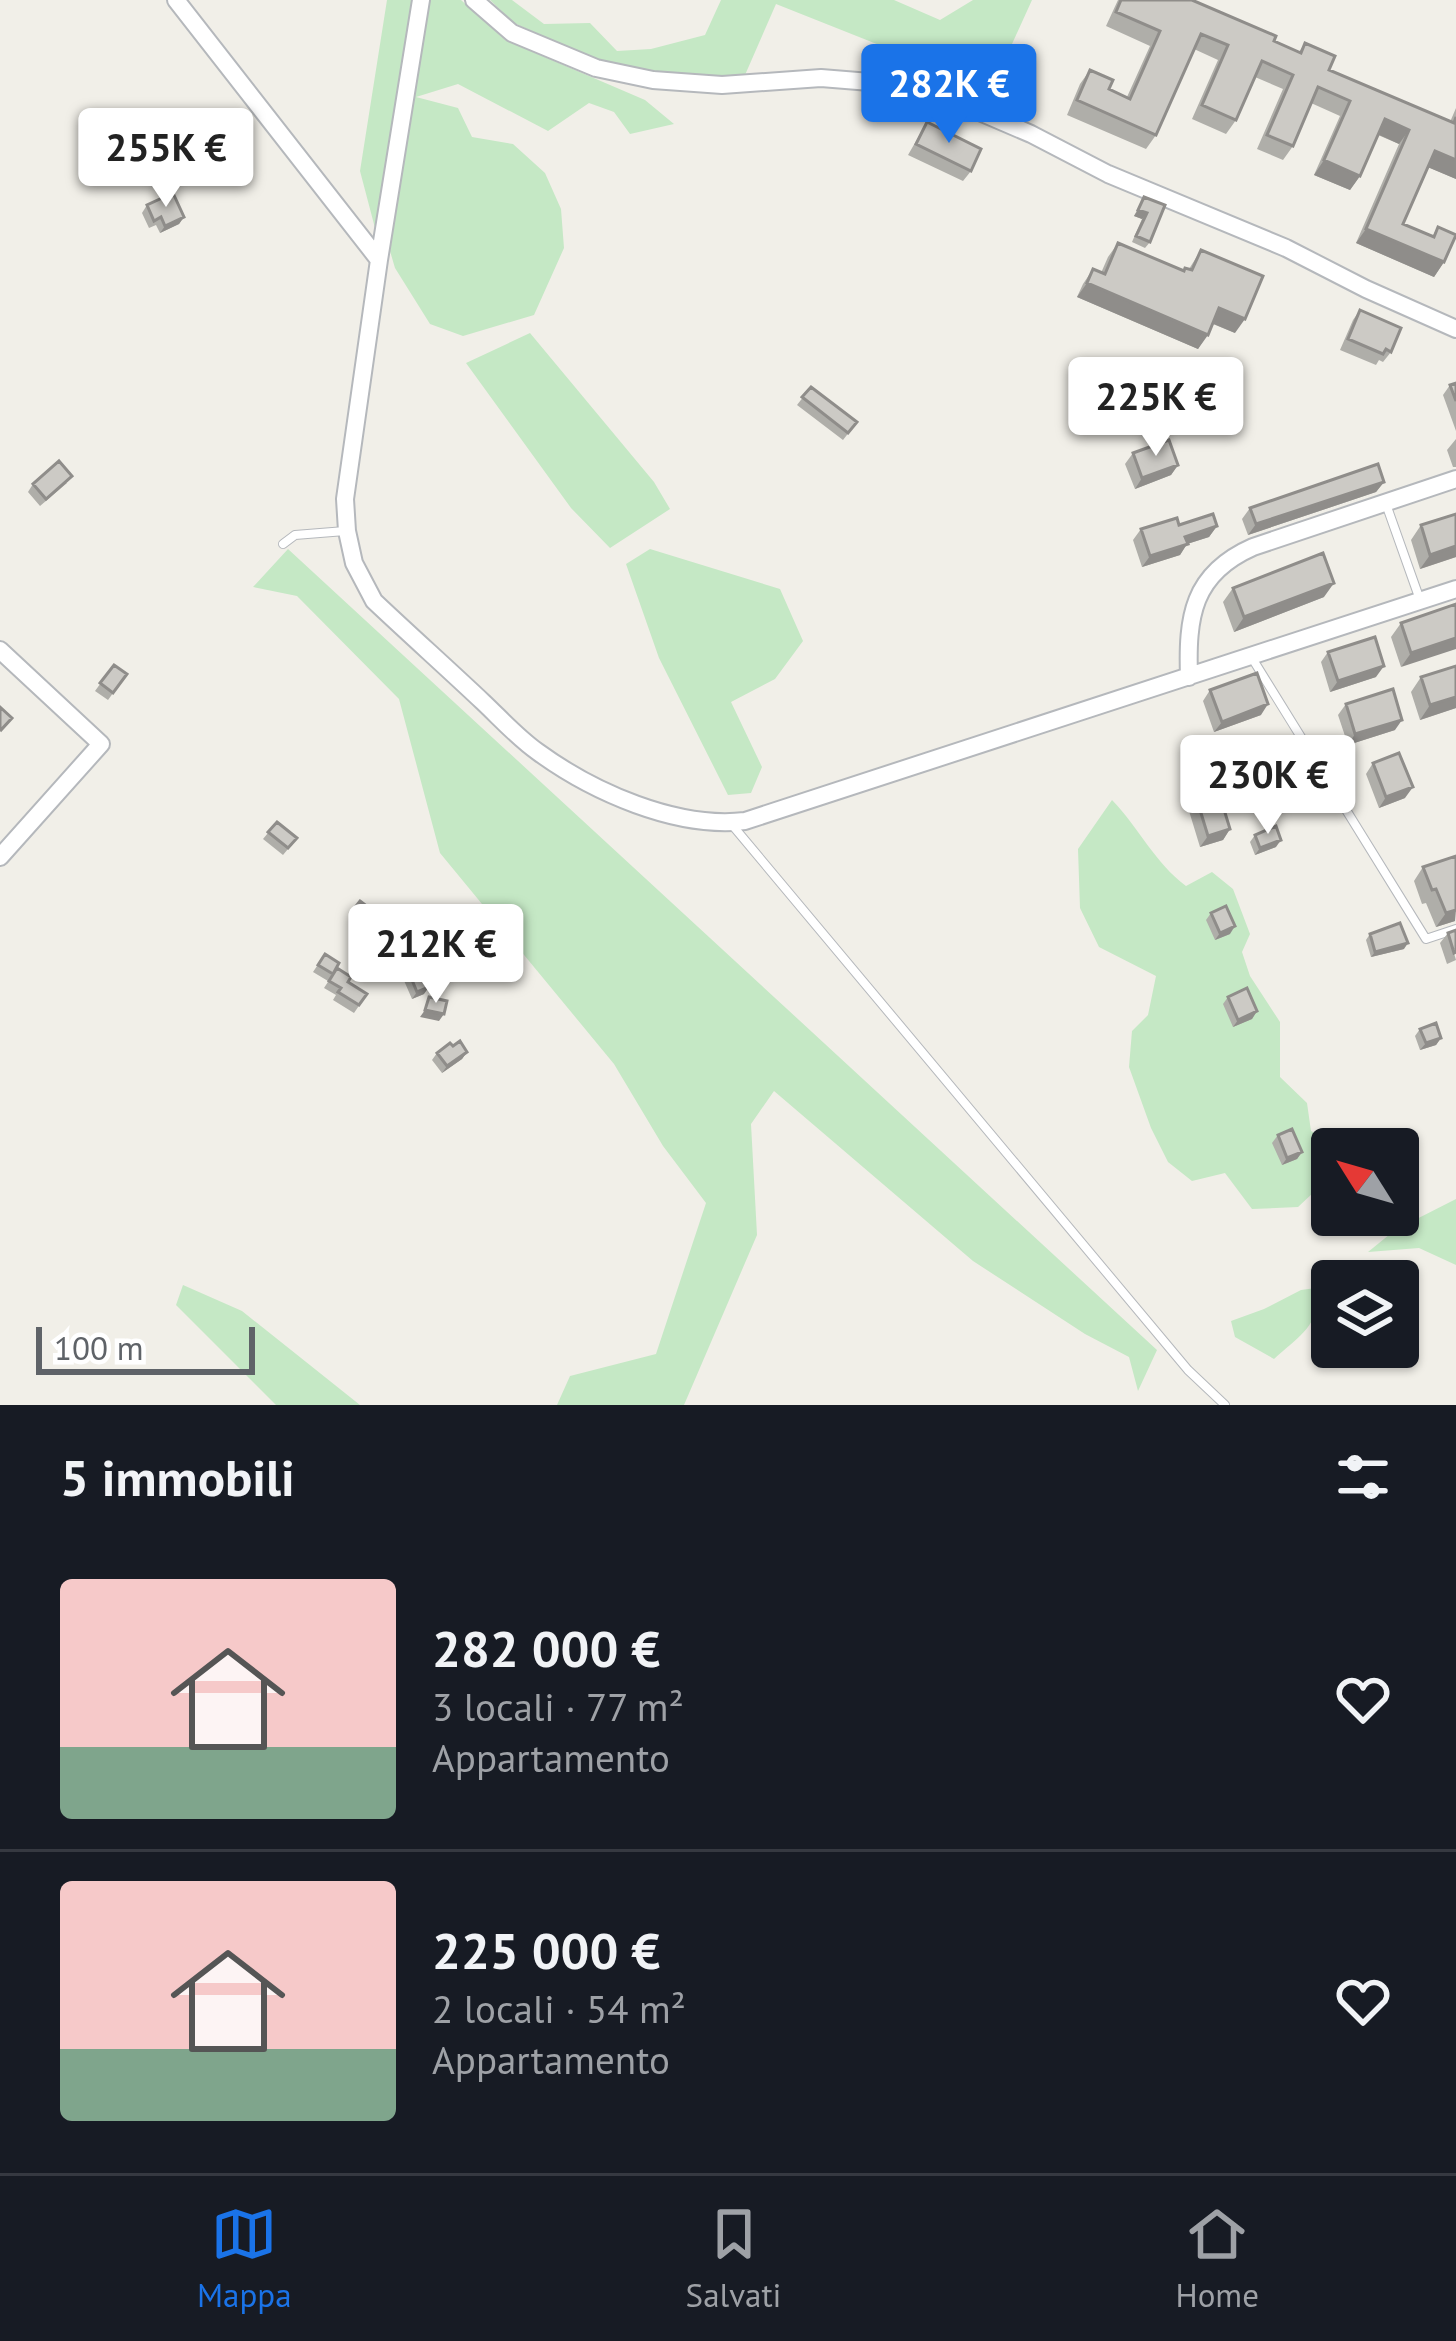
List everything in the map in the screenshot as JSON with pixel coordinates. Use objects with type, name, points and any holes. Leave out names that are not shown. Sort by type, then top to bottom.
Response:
[{"type":"street","points":[[176,0],[379,260]]},
{"type":"street","points":[[421,0],[345,499],[347,531],[359,578],[374,601],[538,752],[593,784],[696,822],[761,818],[1456,589]]},
{"type":"street","points":[[474,0],[512,33],[596,68],[653,80],[722,85],[821,78],[920,86],[1456,329]]},
{"type":"street","points":[[1189,677],[1189,634],[1196,602],[1224,564],[1253,548],[1456,479]]},
{"type":"street","points":[[0,650],[101,744],[0,857]]},
{"type":"lane","points":[[1386,502],[1420,600]]},
{"type":"lane","points":[[283,544],[304,534],[347,531]]},
{"type":"lane","points":[[1251,656],[1426,939],[1456,929]]},
{"type":"lane","points":[[730,823],[1188,1370],[1225,1405]]},
{"type":"green space","points":[[387,0],[412,0],[375,228],[360,171]]},
{"type":"green space","points":[[429,0],[461,0],[505,40],[645,100],[674,124],[630,134],[614,112],[589,103],[548,131],[458,84],[416,97],[458,108],[472,137],[513,144],[545,173],[561,209],[564,248],[534,315],[463,336],[430,324],[395,268],[390,251]]},
{"type":"green space","points":[[490,0],[512,0],[544,24],[590,23],[617,51],[651,49],[705,35],[721,0],[894,0],[940,20],[973,0],[1032,0],[979,105],[937,83],[922,62],[776,4],[745,75],[712,84],[600,62],[514,23]]},
{"type":"green space","points":[[530,333],[654,482],[670,509],[610,548],[571,508],[466,363]]},
{"type":"green space","points":[[288,549],[1157,1350],[1138,1391],[1129,1357],[973,1261],[774,1091],[751,1124],[757,1235],[684,1405],[557,1405],[570,1376],[656,1354],[706,1203],[663,1146],[614,1064],[440,853],[399,699],[297,596],[253,587]]},
{"type":"green space","points":[[650,549],[780,589],[803,641],[775,679],[731,702],[762,767],[751,793],[728,795],[659,658],[626,564]]},
{"type":"green space","points":[[1112,800],[1186,886],[1212,872],[1233,889],[1250,934],[1242,952],[1250,976],[1280,1022],[1280,1077],[1307,1103],[1311,1195],[1298,1207],[1252,1209],[1225,1173],[1192,1181],[1168,1162],[1129,1067],[1132,1031],[1148,1015],[1156,976],[1099,947],[1080,908],[1078,849]]},
{"type":"green space","points":[[1456,1199],[1456,1265],[1419,1248],[1368,1252],[1388,1236],[1419,1236],[1419,1218]]},
{"type":"green space","points":[[183,1285],[242,1311],[360,1405],[276,1405],[176,1305]]},
{"type":"green space","points":[[1311,1289],[1311,1322],[1274,1359],[1235,1337],[1231,1321]]},
{"type":"building","points":[[1121,0],[1192,0],[1276,36],[1274,41],[1301,53],[1305,43],[1335,56],[1329,70],[1454,123],[1456,117],[1456,160],[1435,151],[1403,224],[1434,237],[1438,227],[1456,235],[1444,262],[1366,229],[1409,130],[1385,119],[1360,176],[1324,160],[1350,101],[1318,87],[1293,146],[1267,135],[1293,75],[1262,61],[1236,120],[1202,105],[1228,45],[1201,34],[1156,135],[1077,100],[1090,70],[1113,80],[1109,89],[1130,99],[1160,31],[1116,12]]},
{"type":"building","points":[[927,122],[981,149],[971,171],[916,144]]},
{"type":"building","points":[[173,193],[184,217],[165,226],[161,217],[154,221],[147,205]]},
{"type":"building","points":[[1144,197],[1165,205],[1150,242],[1136,236],[1147,213],[1138,210]]},
{"type":"building","points":[[1118,243],[1184,271],[1192,270],[1201,250],[1263,276],[1245,319],[1219,308],[1208,335],[1087,283],[1093,269],[1105,274]]},
{"type":"building","points":[[1360,310],[1401,328],[1391,352],[1386,349],[1383,354],[1348,339]]},
{"type":"building","points":[[811,387],[857,422],[848,433],[802,397]]},
{"type":"building","points":[[1169,440],[1178,465],[1142,478],[1133,453]]},
{"type":"building","points":[[59,461],[72,476],[46,499],[33,484]]},
{"type":"building","points":[[1378,464],[1384,482],[1256,524],[1250,508]]},
{"type":"building","points":[[1213,514],[1217,526],[1185,537],[1188,544],[1150,556],[1141,529],[1177,518],[1179,525]]},
{"type":"building","points":[[1456,514],[1456,546],[1430,555],[1421,525]]},
{"type":"building","points":[[1323,553],[1334,583],[1244,617],[1233,588]]},
{"type":"building","points":[[1456,604],[1456,638],[1411,653],[1401,623]]},
{"type":"building","points":[[1375,637],[1384,666],[1338,681],[1328,652]]},
{"type":"building","points":[[114,665],[127,674],[113,693],[100,683]]},
{"type":"building","points":[[1456,666],[1456,697],[1430,705],[1421,677]]},
{"type":"building","points":[[1257,673],[1268,704],[1222,722],[1210,690]]},
{"type":"building","points":[[1393,689],[1402,720],[1355,734],[1346,704]]},
{"type":"building","points":[[0,707],[12,718],[1,730],[0,729]]},
{"type":"building","points":[[1399,753],[1413,787],[1386,797],[1373,763]]},
{"type":"building","points":[[1212,770],[1230,829],[1208,836],[1190,777]]},
{"type":"building","points":[[277,822],[297,838],[288,848],[268,832]]},
{"type":"building","points":[[1276,826],[1281,840],[1260,848],[1255,835]]},
{"type":"building","points":[[1456,856],[1456,910],[1446,913],[1423,867]]},
{"type":"building","points":[[360,901],[377,914],[370,923],[353,910]]},
{"type":"building","points":[[1226,906],[1235,926],[1220,933],[1211,913]]},
{"type":"building","points":[[1400,923],[1408,943],[1375,952],[1370,934]]},
{"type":"building","points":[[1456,930],[1456,952],[1454,953],[1448,933]]},
{"type":"building","points":[[325,954],[339,963],[333,974],[318,965]]},
{"type":"building","points":[[420,963],[429,987],[417,992],[407,968]]},
{"type":"building","points":[[337,968],[367,994],[359,1005],[329,981]]},
{"type":"building","points":[[1247,988],[1257,1011],[1238,1020],[1228,997]]},
{"type":"building","points":[[429,997],[447,1001],[444,1014],[425,1010]]},
{"type":"building","points":[[1436,1023],[1441,1038],[1426,1043],[1420,1029]]},
{"type":"building","points":[[460,1041],[467,1052],[447,1066],[437,1053]]},
{"type":"building","points":[[1292,1129],[1302,1152],[1287,1158],[1278,1135]]}]
